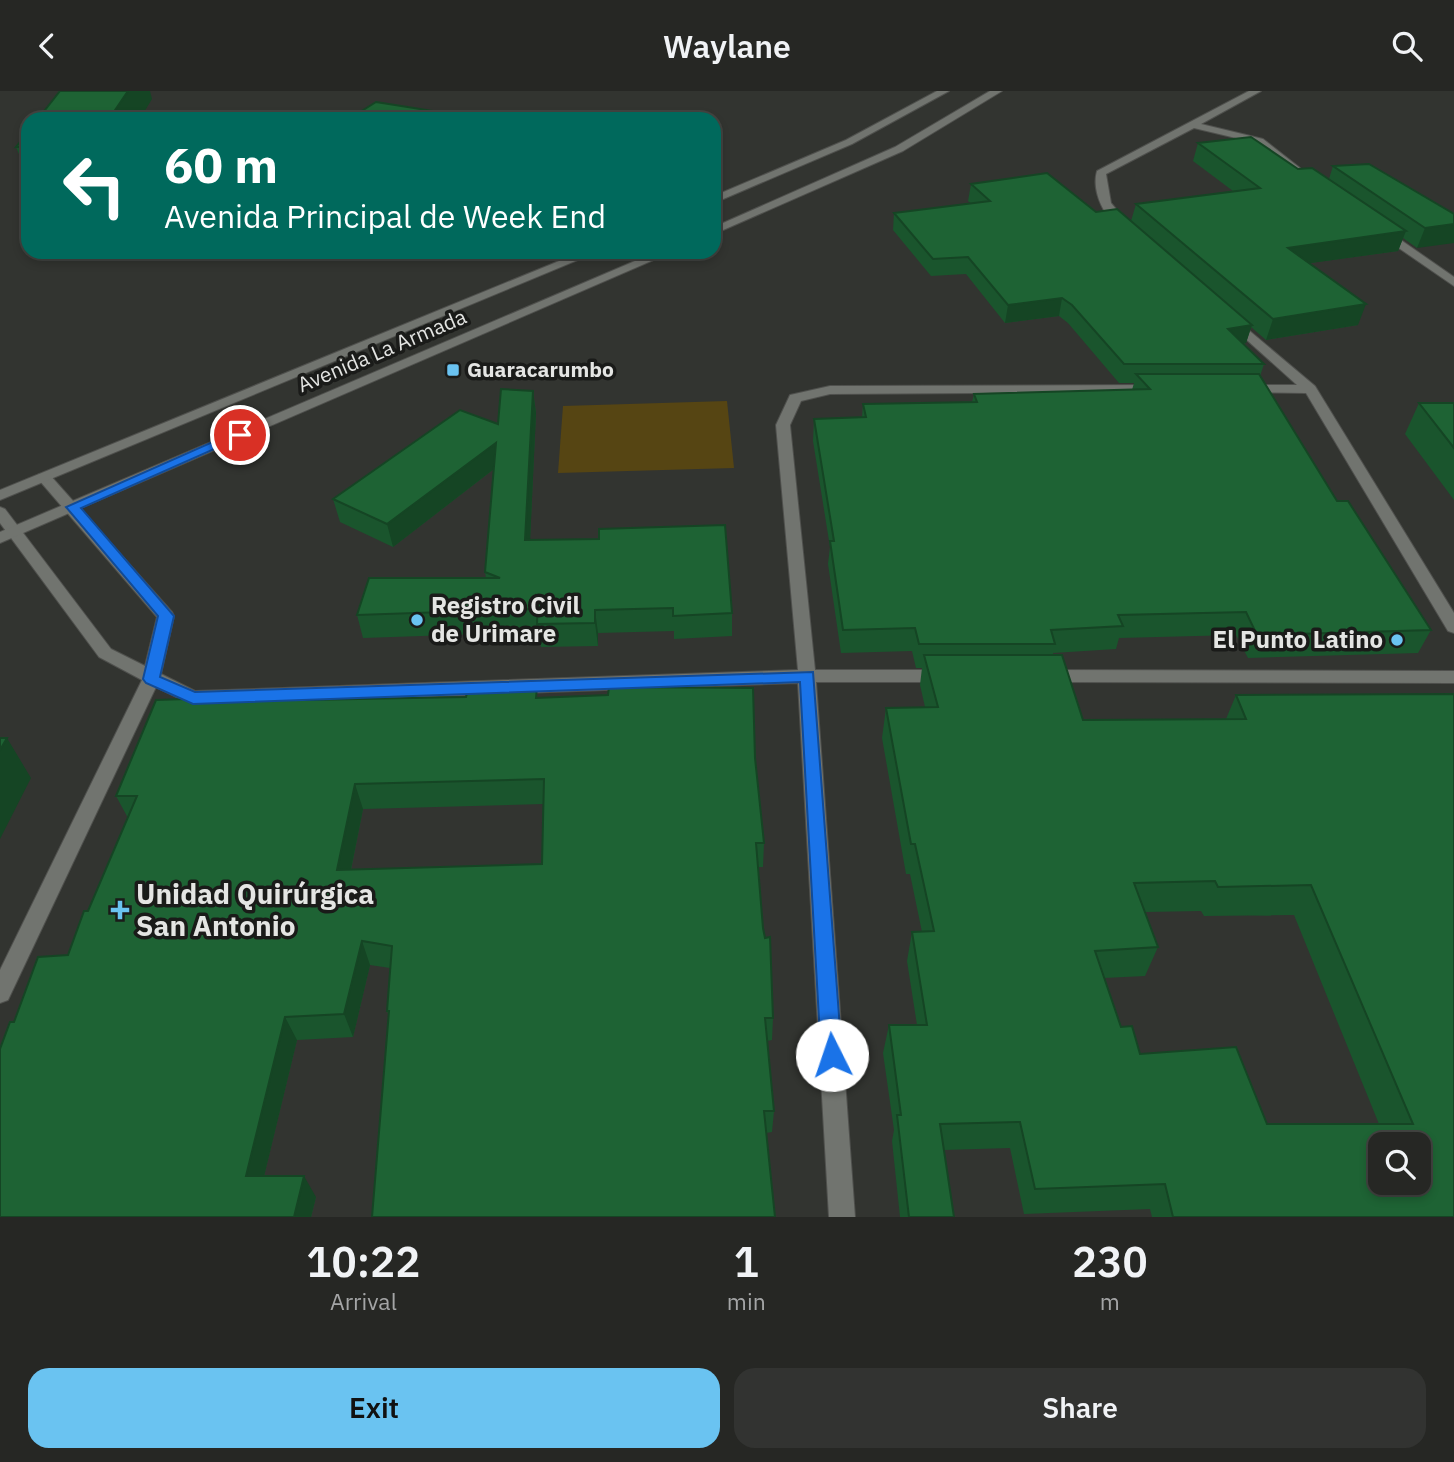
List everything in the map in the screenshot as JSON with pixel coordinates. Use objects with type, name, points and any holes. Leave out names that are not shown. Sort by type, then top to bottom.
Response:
[{"type":"street","points":[[721,197],[849,142],[944,91]]},
{"type":"street","points":[[721,228],[899,149],[997,91]]},
{"type":"street","points":[[1139,239],[1110,213],[1100,187],[1101,173],[1256,91]]},
{"type":"street","points":[[1190,124],[1260,141],[1308,180]]},
{"type":"street","points":[[1365,220],[1454,282]]},
{"type":"street","name":"Avenida La Armada","points":[[0,495],[574,259]]},
{"type":"street","name":"Avenida La Armada","points":[[0,538],[650,259]]},
{"type":"street","points":[[1220,310],[1310,389],[1454,627]]},
{"type":"street","points":[[842,1217],[807,676],[783,425],[795,398],[830,390],[1173,389]]},
{"type":"street","points":[[1228,389],[1310,389]]},
{"type":"street","points":[[0,993],[152,679],[166,616],[44,477]]},
{"type":"street","points":[[0,512],[17,531],[105,653],[193,698],[807,676],[961,676]]},
{"type":"street","points":[[1031,677],[1454,677]]},
{"type":"shaded area","points":[[727,401],[734,468],[558,473],[563,406]]},
{"type":"building","points":[[60,91],[128,91],[114,112],[44,112]]},
{"type":"building","points":[[376,102],[439,112],[360,112]]},
{"type":"building","points":[[1251,137],[1298,169],[1312,168],[1406,231],[1288,248],[1366,304],[1273,319],[1136,204],[1260,188],[1198,143]]},
{"type":"building","points":[[1369,164],[1454,214],[1454,224],[1425,228],[1333,166]]},
{"type":"building","points":[[1047,173],[1096,212],[1117,209],[1252,325],[1228,329],[1264,364],[1124,364],[1072,305],[1062,298],[1008,305],[968,257],[933,259],[894,213],[990,201],[971,184]]},
{"type":"building","points":[[1136,374],[1259,374],[1337,501],[1348,501],[1431,630],[1257,635],[1246,612],[1118,615],[1123,626],[1051,630],[1055,644],[919,644],[915,628],[843,630],[830,541],[834,541],[814,419],[866,417],[863,404],[977,402],[974,394],[1150,389]]},
{"type":"building","points":[[501,389],[533,391],[525,540],[599,539],[599,529],[725,525],[732,613],[673,616],[673,608],[595,610],[595,623],[537,624],[536,595],[536,609],[357,615],[369,578],[500,578],[485,572],[496,443],[387,524],[333,499],[460,410],[498,424]]},
{"type":"building","points":[[1419,403],[1454,403],[1454,448]]},
{"type":"building","points":[[924,655],[1062,655],[1083,720],[1246,719],[1236,695],[1454,694],[1454,1217],[1173,1217],[1165,1184],[1035,1189],[1020,1122],[940,1124],[954,1217],[909,1217],[897,1115],[901,1115],[889,1025],[927,1025],[912,932],[934,931],[915,844],[911,844],[886,708],[938,707]],"holes":[[[1215,881],[1218,887],[1311,885],[1413,1124],[1267,1124],[1236,1047],[1140,1054],[1132,1026],[1121,1027],[1095,951],[1158,947],[1134,883]]]},
{"type":"building","points":[[537,687],[536,698],[608,695],[609,687],[753,688],[755,758],[764,843],[756,843],[763,928],[765,938],[770,937],[773,1018],[765,1018],[774,1111],[764,1111],[775,1217],[372,1217],[392,946],[362,941],[344,1014],[285,1017],[246,1176],[304,1176],[294,1217],[0,1217],[0,1049],[10,1022],[14,1022],[38,957],[68,955],[84,911],[88,911],[137,796],[116,796],[156,700],[308,695],[306,700],[466,697],[468,688]],"holes":[[[544,779],[542,864],[337,870],[355,784]]]},
{"type":"building","points":[[0,738],[7,738],[0,750]]},
{"type":"place","name":"Guaracarumbo","points":[[453,370]]},
{"type":"place","name":"Registro Civil de Urimare","points":[[417,620]]},
{"type":"place","name":"El Punto Latino","points":[[1397,640]]},
{"type":"place","name":"Unidad Quirúrgica San Antonio","points":[[120,910]]},
{"type":"route","points":[[240,435],[73,507],[166,616],[152,679],[193,698],[807,676],[832,1055]]}]
